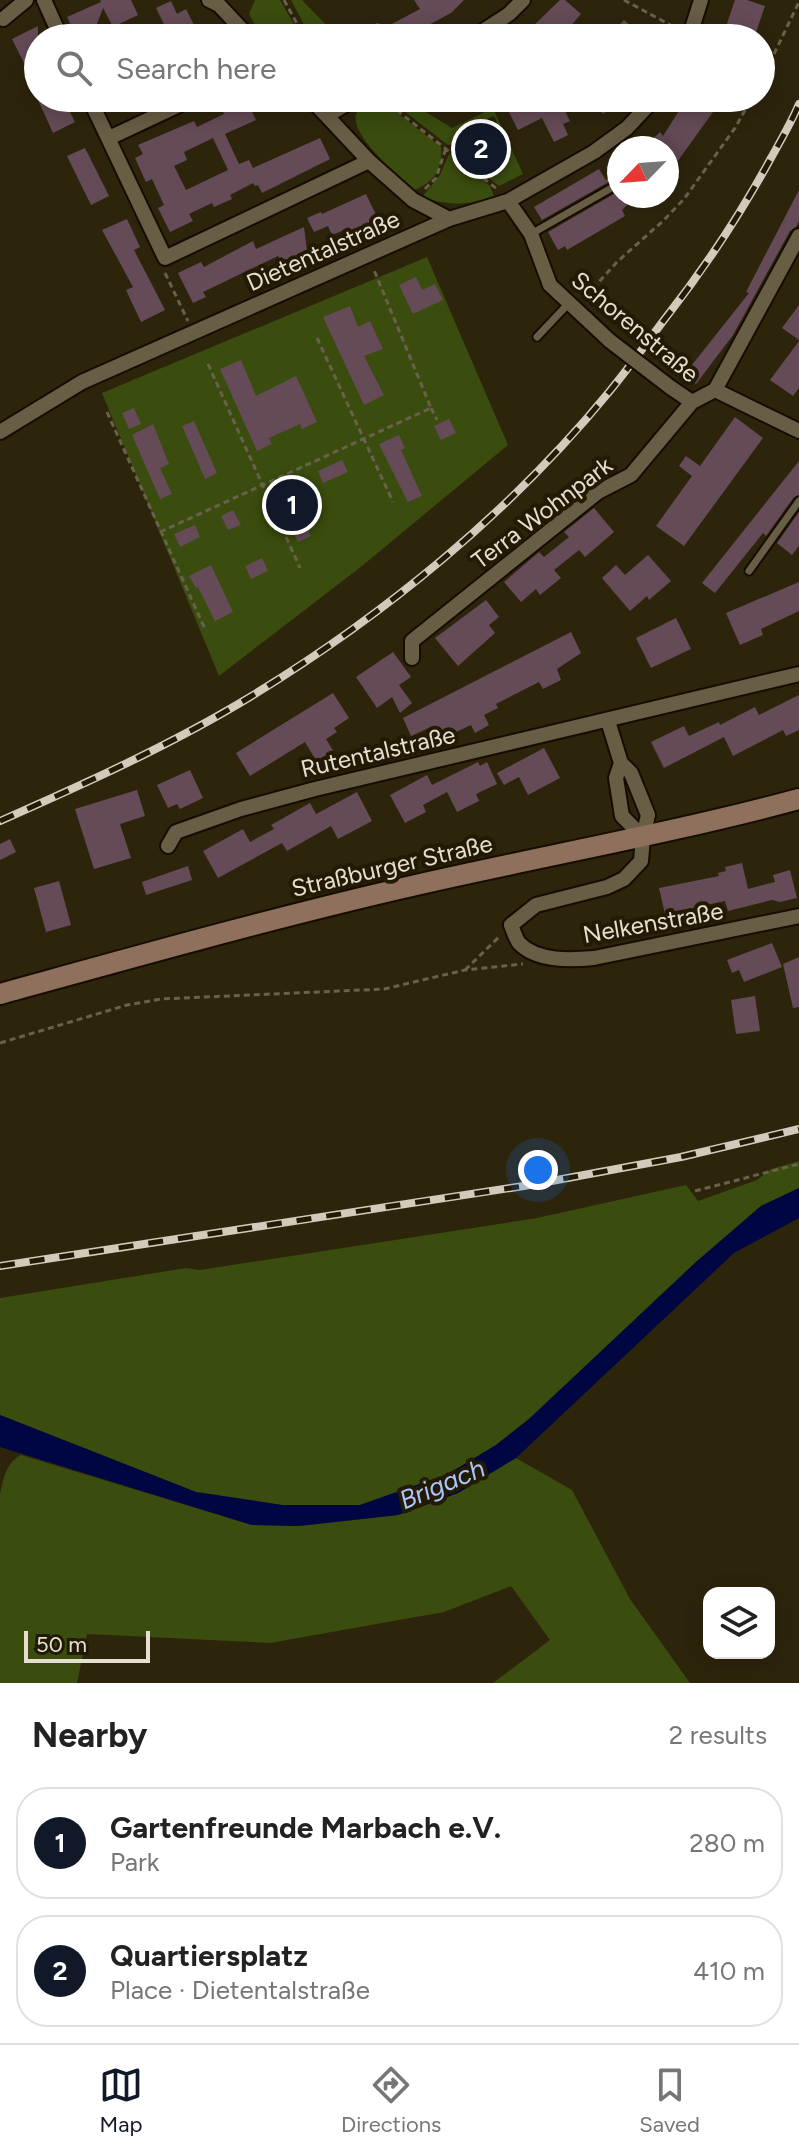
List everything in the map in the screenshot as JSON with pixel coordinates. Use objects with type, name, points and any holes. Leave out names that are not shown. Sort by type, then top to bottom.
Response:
[{"type":"main road","name":"Straßburger Straße","points":[[0,994],[237,929],[799,799]]},
{"type":"street","points":[[3,19],[26,0]]},
{"type":"street","points":[[44,0],[55,24]]},
{"type":"street","points":[[494,24],[523,0]]},
{"type":"street","points":[[694,24],[701,0]]},
{"type":"street","points":[[219,2],[238,24]]},
{"type":"street","points":[[96,112],[165,258],[369,161]]},
{"type":"street","points":[[109,138],[164,112]]},
{"type":"street","points":[[325,112],[369,161],[413,200],[449,219]]},
{"type":"street","points":[[328,115],[333,112]]},
{"type":"street","name":"Dietentalstraße","points":[[0,432],[82,382],[449,219],[508,201],[605,144],[642,112]]},
{"type":"street","name":"Schorenstraße","points":[[508,201],[531,234],[550,285],[610,341],[692,402]]},
{"type":"street","points":[[799,236],[715,390],[799,431]]},
{"type":"street","name":"Terra Wohnpark","points":[[412,658],[412,641],[598,492],[631,475],[692,402],[715,390]]},
{"type":"street","name":"Rutentalstraße","points":[[168,846],[176,832],[241,809],[799,674]]},
{"type":"street","points":[[608,721],[621,763],[631,773],[648,815],[643,837]]},
{"type":"street","points":[[621,763],[616,778],[622,816],[643,837]]},
{"type":"street","name":"Nelkenstraße","points":[[643,837],[641,861],[624,879],[607,887],[536,905],[511,925],[519,943],[540,954],[562,960],[610,955],[799,916]]},
{"type":"lane","points":[[531,234],[607,191]]},
{"type":"lane","points":[[537,337],[573,305]]},
{"type":"lane","points":[[749,571],[799,501]]},
{"type":"path","points":[[284,0],[297,24]]},
{"type":"path","points":[[624,0],[667,24]]},
{"type":"path","points":[[775,52],[799,2]]},
{"type":"path","points":[[399,112],[494,185],[508,201]]},
{"type":"path","points":[[573,305],[684,199],[744,112]]},
{"type":"path","points":[[413,200],[436,178],[446,148]]},
{"type":"path","points":[[368,256],[437,420]]},
{"type":"path","points":[[165,258],[163,269],[193,333]]},
{"type":"path","points":[[317,338],[393,502]]},
{"type":"path","points":[[208,364],[300,568]]},
{"type":"path","points":[[160,532],[431,408]]},
{"type":"path","points":[[107,412],[205,629]]},
{"type":"path","points":[[465,970],[511,925]]},
{"type":"path","points":[[0,1043],[127,1005],[161,999],[384,989],[465,970],[562,960]]},
{"type":"path","points":[[695,1191],[799,1164]]},
{"type":"green space","points":[[255,0],[280,0],[294,24],[254,24],[249,14]]},
{"type":"green space","points":[[291,0],[302,0],[325,24],[304,24]]},
{"type":"green space","points":[[357,112],[396,112],[441,147],[436,174],[414,190],[376,154],[359,131]]},
{"type":"green space","points":[[405,112],[426,112],[452,128],[485,112],[495,112],[523,174],[499,186],[478,170],[473,152],[503,136],[494,116],[470,127],[458,143],[448,145]]},
{"type":"green space","points":[[449,154],[490,186],[494,196],[458,204],[423,196],[440,175]]},
{"type":"green space","points":[[427,257],[508,445],[362,566],[219,676],[102,393]]},
{"type":"green space","points":[[799,1161],[799,1188],[761,1206],[696,1262],[529,1419],[496,1445],[448,1474],[360,1505],[282,1505],[196,1492],[0,1415],[0,1298],[537,1218],[686,1185],[698,1201],[757,1180],[771,1169]]},
{"type":"green space","points":[[21,1455],[252,1525],[299,1526],[398,1515],[458,1493],[516,1458],[572,1490],[630,1599],[690,1683],[493,1683],[550,1640],[511,1586],[444,1612],[270,1643],[87,1634],[77,1683],[0,1683],[0,1494],[9,1466]]},
{"type":"water","name":"Brigach","points":[[799,1188],[799,1218],[734,1253],[516,1458],[458,1493],[398,1515],[299,1526],[252,1525],[0,1447],[0,1415],[196,1492],[282,1505],[360,1505],[448,1474],[496,1445],[529,1419],[696,1262],[761,1206]]},
{"type":"building","points":[[131,0],[138,15],[119,24],[111,24],[103,8],[97,24],[70,24],[67,17],[101,2]]},
{"type":"building","points":[[414,0],[464,0],[451,13],[431,24],[392,24],[420,9]]},
{"type":"building","points":[[560,0],[565,0],[581,14],[572,24],[535,24]]},
{"type":"building","points":[[735,0],[765,6],[759,24],[727,24]]},
{"type":"building","points":[[171,1],[177,14],[186,9],[194,24],[164,24],[156,8]]},
{"type":"building","points":[[24,33],[24,63],[12,39]]},
{"type":"building","points":[[43,112],[70,112],[75,122],[53,133]]},
{"type":"building","points":[[252,112],[256,120],[225,134],[239,164],[249,160],[253,168],[320,138],[330,159],[262,193],[253,183],[230,195],[232,199],[214,207],[212,203],[189,214],[193,221],[170,232],[158,208],[164,205],[152,179],[146,182],[135,158],[143,154],[138,145],[194,121],[197,127],[224,114]],"holes":[[[213,138],[228,170],[186,190],[174,166],[187,160],[184,152]]]},
{"type":"building","points":[[509,112],[566,112],[570,121],[563,124],[568,135],[554,142],[542,118],[518,130]]},
{"type":"building","points":[[678,112],[713,112],[679,159],[679,136],[663,136]]},
{"type":"building","points":[[85,148],[109,196],[91,205],[67,156]]},
{"type":"building","points":[[599,169],[607,183],[542,220],[534,207]]},
{"type":"building","points":[[799,190],[799,221],[796,227],[790,231],[733,335],[696,384],[684,375],[749,293],[746,292]]},
{"type":"building","points":[[366,194],[378,219],[332,235],[328,226],[314,232],[307,218]]},
{"type":"building","points":[[607,198],[607,208],[624,208],[625,216],[567,250],[565,246],[558,250],[548,232]]},
{"type":"building","points":[[127,219],[140,247],[134,250],[165,310],[141,322],[126,290],[133,287],[102,230]]},
{"type":"building","points":[[304,227],[307,251],[282,263],[278,256],[203,292],[206,297],[193,303],[178,273],[201,262],[204,267],[253,241],[256,249]]},
{"type":"building","points":[[416,277],[422,290],[435,284],[443,300],[413,314],[399,285]]},
{"type":"building","points":[[799,305],[799,340],[782,328]]},
{"type":"building","points":[[350,306],[358,327],[370,321],[383,349],[364,356],[384,395],[364,405],[323,317]]},
{"type":"building","points":[[799,341],[799,388],[793,396],[770,380]]},
{"type":"building","points":[[241,360],[256,396],[296,376],[317,422],[302,429],[300,424],[269,438],[272,444],[257,451],[220,369]]},
{"type":"building","points":[[134,408],[141,424],[129,429],[122,413]]},
{"type":"building","points":[[735,417],[763,438],[684,546],[656,526],[692,476],[679,466],[686,456],[700,466]]},
{"type":"building","points":[[449,419],[456,433],[441,440],[434,426]]},
{"type":"building","points":[[194,421],[217,473],[205,479],[182,426]]},
{"type":"building","points":[[153,424],[169,464],[160,468],[172,494],[160,499],[132,435]]},
{"type":"building","points":[[399,435],[405,448],[401,450],[422,496],[408,502],[379,444]]},
{"type":"building","points":[[342,460],[348,472],[323,483],[318,471]]},
{"type":"building","points":[[799,461],[799,495],[794,497],[766,536],[763,533],[715,593],[702,583]]},
{"type":"building","points":[[594,508],[614,532],[585,557],[579,550],[554,570],[561,578],[540,595],[536,589],[521,602],[504,582],[539,552],[544,557],[569,537],[564,532]]},
{"type":"building","points":[[233,510],[241,525],[228,530],[221,516]]},
{"type":"building","points":[[799,512],[799,546],[792,555],[777,543]]},
{"type":"building","points":[[303,521],[311,536],[298,542],[291,528]]},
{"type":"building","points":[[195,525],[200,537],[180,547],[174,534]]},
{"type":"building","points":[[648,555],[671,581],[630,611],[602,578],[616,565],[625,575]]},
{"type":"building","points":[[262,558],[268,571],[251,579],[245,566]]},
{"type":"building","points":[[211,565],[233,612],[215,621],[189,576]]},
{"type":"building","points":[[799,582],[799,611],[761,629],[763,635],[740,645],[726,613]]},
{"type":"building","points":[[486,600],[499,617],[489,625],[495,633],[458,666],[435,638]]},
{"type":"building","points":[[676,618],[691,649],[651,668],[636,638]]},
{"type":"building","points":[[571,632],[581,653],[557,669],[561,680],[543,689],[539,682],[496,704],[498,708],[484,715],[489,725],[475,733],[471,725],[437,741],[431,727],[411,736],[403,718]]},
{"type":"building","points":[[393,652],[411,677],[399,685],[412,703],[400,713],[392,697],[377,708],[356,677]]},
{"type":"building","points":[[333,693],[349,718],[334,728],[337,732],[326,739],[337,757],[320,767],[305,742],[250,776],[236,753]]},
{"type":"building","points":[[799,695],[799,730],[786,736],[783,730],[733,756],[724,737],[664,768],[651,742],[684,726],[689,736],[755,707],[759,715]]},
{"type":"building","points":[[544,748],[560,778],[528,795],[519,777],[504,785],[497,773]]},
{"type":"building","points":[[478,762],[480,766],[487,762],[497,784],[476,794],[479,801],[457,812],[447,792],[423,805],[426,812],[405,823],[390,795],[427,775],[432,785]]},
{"type":"building","points":[[190,770],[203,798],[180,809],[177,804],[168,808],[157,785]]},
{"type":"building","points":[[137,790],[145,816],[120,824],[131,858],[94,869],[75,809]]},
{"type":"building","points":[[357,792],[372,821],[338,839],[331,826],[287,851],[282,843],[218,878],[203,851],[243,829],[250,842],[274,829],[271,825],[310,803],[316,814]]},
{"type":"building","points":[[10,839],[16,852],[0,860],[0,844]]},
{"type":"building","points":[[742,863],[748,889],[775,882],[773,875],[790,870],[797,898],[780,902],[772,900],[728,911],[725,901],[665,914],[659,888],[719,876],[718,873],[726,871],[725,867]]},
{"type":"building","points":[[188,866],[192,880],[146,895],[142,882]]},
{"type":"building","points":[[59,881],[71,925],[46,932],[34,888]]},
{"type":"building","points":[[772,943],[782,967],[744,982],[739,970],[732,973],[727,960]]},
{"type":"building","points":[[799,957],[799,1007],[793,1008],[783,964]]},
{"type":"building","points":[[755,996],[760,1031],[736,1034],[731,1000]]},
{"type":"railway","points":[[0,821],[158,748],[250,697],[300,666],[396,597],[487,520],[571,437],[679,301],[747,200],[799,104]]},
{"type":"railway","points":[[0,1266],[530,1185],[681,1157],[799,1129]]},
{"type":"place","name":"Quartiersplatz","points":[[481,149]]},
{"type":"place","name":"Gartenfreunde Marbach e.V.","points":[[292,505]]}]
